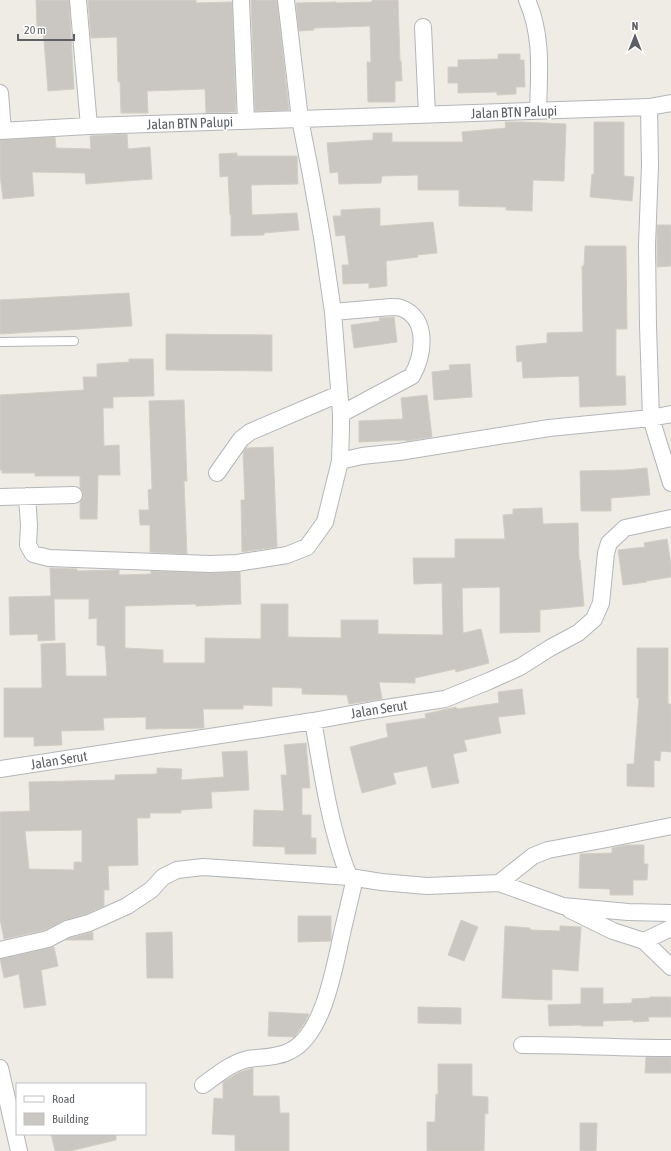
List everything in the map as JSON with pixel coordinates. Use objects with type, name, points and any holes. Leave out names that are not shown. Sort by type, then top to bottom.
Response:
[{"type":"street","points":[[78,0],[89,126]]},
{"type":"street","points":[[240,0],[246,121]]},
{"type":"street","points":[[27,496],[29,525],[28,545],[33,554],[49,558],[237,564],[287,555],[307,547],[325,522],[340,461],[341,414],[333,312],[316,206],[300,120],[286,0]]},
{"type":"street","points":[[531,4],[539,48],[538,111]]},
{"type":"street","points":[[423,27],[427,115]]},
{"type":"street","points":[[0,93],[1,131]]},
{"type":"street","name":"Jalan BTN Palupi","points":[[1,131],[89,126],[650,107],[671,103]]},
{"type":"street","points":[[650,107],[650,165],[647,245],[651,418],[671,483]]},
{"type":"street","points":[[333,312],[391,306],[400,308],[416,319],[420,328],[421,340],[417,368],[412,376],[341,414]]},
{"type":"street","points":[[217,473],[241,439],[250,432],[339,394]]},
{"type":"street","points":[[340,461],[362,456],[399,452],[549,428],[651,418],[671,414]]},
{"type":"street","points":[[0,497],[74,495]]},
{"type":"street","name":"Jalan Serut","points":[[0,769],[313,721],[444,699],[520,667],[550,648],[578,633],[594,619],[600,603],[606,553],[609,543],[625,528],[671,518]]},
{"type":"street","points":[[313,721],[328,808],[347,871],[353,878]]},
{"type":"street","points":[[498,883],[533,856],[548,850],[671,826]]},
{"type":"street","points":[[0,950],[48,939],[67,929],[89,923],[127,906],[151,890],[163,877],[177,870],[204,868],[353,878],[427,886],[498,883],[564,906],[628,912],[671,913]]},
{"type":"street","points":[[204,1085],[227,1067],[247,1060],[290,1052],[304,1042],[317,1022],[333,977],[353,878]]},
{"type":"street","points":[[564,906],[573,912],[613,931],[644,941],[671,967]]},
{"type":"street","points":[[644,941],[671,928]]},
{"type":"street","points":[[522,1045],[671,1048]]},
{"type":"street","points":[[0,1068],[19,1151]]},
{"type":"lane","points":[[0,342],[74,340]]},
{"type":"building","points":[[36,0],[69,0],[74,89],[48,91],[43,28],[37,28]]},
{"type":"building","points":[[88,0],[196,0],[196,3],[232,2],[236,112],[206,113],[205,89],[147,91],[148,113],[121,113],[120,82],[118,82],[117,37],[91,38]]},
{"type":"building","points":[[251,0],[277,0],[289,110],[255,111]]},
{"type":"building","points":[[372,0],[398,0],[402,81],[395,81],[395,102],[368,102],[367,62],[371,62],[370,26],[314,28],[314,30],[299,31],[296,3],[372,2]]},
{"type":"building","points":[[498,54],[520,54],[520,60],[524,60],[525,87],[516,87],[516,94],[497,95],[497,92],[458,93],[458,83],[448,83],[448,67],[458,67],[458,60],[498,59]]},
{"type":"building","points":[[505,122],[566,124],[564,181],[533,180],[532,211],[506,210],[506,207],[459,206],[459,190],[418,190],[418,175],[382,176],[381,183],[339,184],[338,172],[330,173],[327,143],[373,140],[373,133],[392,133],[392,142],[463,142],[462,132],[506,128]]},
{"type":"building","points":[[594,122],[624,122],[624,176],[634,177],[632,201],[590,197],[592,174],[594,174]]},
{"type":"building","points":[[127,134],[128,149],[150,147],[152,179],[86,184],[85,173],[32,172],[34,196],[3,199],[0,174],[0,140],[55,137],[56,148],[91,149],[90,136]]},
{"type":"building","points":[[237,153],[237,156],[297,156],[298,184],[251,185],[252,215],[297,213],[299,230],[264,233],[264,235],[231,236],[228,176],[220,177],[219,154]]},
{"type":"building","points":[[380,208],[380,226],[433,222],[437,253],[386,261],[387,286],[369,288],[369,283],[343,284],[342,265],[349,265],[345,235],[336,236],[333,216],[341,216],[341,210]]},
{"type":"building","points":[[657,225],[671,225],[671,266],[657,267]]},
{"type":"building","points":[[585,246],[626,246],[627,329],[616,329],[616,376],[625,376],[626,405],[580,407],[579,376],[523,378],[522,361],[517,362],[516,346],[547,343],[547,333],[583,332],[582,266],[584,266]]},
{"type":"building","points":[[129,293],[132,326],[0,334],[0,300]]},
{"type":"building","points":[[394,317],[397,342],[354,348],[351,325],[380,321],[379,318]]},
{"type":"building","points":[[166,334],[272,335],[272,371],[166,370]]},
{"type":"building","points":[[129,359],[153,359],[154,396],[113,397],[113,408],[103,408],[104,446],[119,445],[120,475],[98,475],[97,519],[80,519],[80,502],[83,495],[80,488],[80,476],[35,476],[35,473],[2,473],[2,470],[0,470],[0,395],[84,390],[83,377],[97,377],[97,364],[129,362]]},
{"type":"building","points":[[470,364],[472,397],[434,400],[432,372],[450,370],[449,365]]},
{"type":"building","points":[[427,395],[432,437],[406,441],[359,442],[359,421],[403,419],[401,398]]},
{"type":"building","points":[[184,400],[187,481],[184,481],[187,554],[150,552],[150,525],[140,525],[139,510],[149,510],[148,490],[152,489],[149,401]]},
{"type":"building","points":[[273,447],[277,547],[242,552],[241,500],[245,500],[243,452],[246,448]]},
{"type":"building","points":[[647,468],[650,495],[611,498],[611,511],[581,511],[580,471]]},
{"type":"building","points":[[542,508],[543,524],[578,523],[579,560],[584,606],[540,610],[540,632],[500,633],[500,587],[462,588],[463,633],[481,629],[489,663],[456,672],[455,669],[415,678],[415,683],[379,682],[382,699],[349,704],[347,695],[302,694],[302,688],[272,687],[272,706],[243,705],[243,709],[203,709],[204,728],[146,729],[146,717],[103,718],[104,730],[61,731],[62,745],[34,746],[34,737],[4,737],[4,688],[42,688],[41,644],[65,643],[66,676],[107,676],[105,646],[97,645],[97,618],[89,619],[89,599],[54,599],[55,640],[38,641],[38,634],[10,635],[9,597],[51,596],[50,568],[77,569],[77,571],[119,570],[119,575],[151,574],[151,571],[210,573],[240,572],[241,604],[196,606],[196,604],[125,606],[125,648],[163,650],[163,663],[205,663],[205,638],[261,639],[261,604],[288,604],[288,637],[341,638],[341,620],[378,620],[378,634],[443,635],[442,583],[414,584],[413,558],[455,558],[455,539],[505,539],[503,515],[513,514],[513,509]]},
{"type":"building","points":[[667,539],[671,564],[671,577],[623,585],[618,550],[645,547],[644,543]]},
{"type":"building","points":[[637,648],[668,648],[668,704],[671,704],[671,752],[661,751],[660,761],[654,760],[654,787],[627,786],[627,764],[634,764],[639,698],[637,698]]},
{"type":"building","points":[[522,689],[525,714],[498,717],[501,733],[464,740],[467,751],[453,754],[459,783],[432,788],[427,766],[393,773],[396,784],[362,793],[350,747],[388,737],[386,724],[426,718],[425,714],[456,707],[457,709],[499,703],[498,692]]},
{"type":"building","points":[[306,743],[310,788],[302,788],[302,815],[311,815],[311,838],[316,838],[316,854],[285,854],[285,847],[253,846],[254,810],[284,811],[281,775],[287,775],[284,745]]},
{"type":"building","points":[[247,751],[249,790],[211,792],[212,808],[181,810],[181,813],[150,813],[150,818],[137,818],[138,865],[108,866],[109,890],[104,890],[104,906],[86,914],[63,921],[45,930],[4,939],[0,919],[0,812],[30,811],[29,782],[115,780],[115,775],[157,774],[157,768],[182,769],[181,780],[224,777],[222,752]],"holes":[[[82,830],[82,862],[74,862],[74,870],[29,869],[25,831]]]},
{"type":"building","points":[[626,845],[644,845],[644,864],[648,864],[647,880],[633,880],[633,895],[610,895],[610,889],[579,888],[580,854],[612,853],[612,848]]},
{"type":"building","points":[[298,916],[331,916],[331,941],[298,942]]},
{"type":"building","points":[[461,920],[478,927],[464,961],[448,955]]},
{"type":"building","points":[[505,926],[530,928],[530,930],[560,931],[560,926],[581,927],[578,971],[552,969],[552,1000],[502,998]]},
{"type":"building","points":[[93,932],[93,940],[66,940],[70,938]]},
{"type":"building","points":[[172,932],[173,978],[147,978],[146,933]]},
{"type":"building","points":[[54,947],[58,966],[41,970],[46,1005],[24,1008],[19,974],[4,978],[0,959]]},
{"type":"building","points":[[581,988],[603,988],[603,1004],[632,1003],[632,999],[650,997],[671,997],[671,1017],[648,1017],[649,1021],[633,1022],[633,1020],[603,1021],[603,1026],[549,1026],[548,1005],[581,1004]]},
{"type":"building","points":[[418,1007],[461,1008],[461,1024],[418,1023]]},
{"type":"building","points":[[269,1012],[309,1014],[304,1024],[294,1037],[268,1036]]},
{"type":"building","points":[[646,1057],[671,1057],[671,1073],[645,1073]]},
{"type":"building","points":[[438,1064],[472,1064],[472,1096],[488,1097],[488,1114],[485,1113],[484,1151],[427,1151],[427,1122],[435,1122],[436,1094],[438,1095]]},
{"type":"building","points":[[253,1068],[253,1096],[279,1096],[280,1113],[289,1113],[289,1151],[235,1151],[235,1135],[212,1134],[214,1098],[223,1099],[223,1082],[240,1072]]},
{"type":"building","points":[[580,1123],[597,1123],[596,1151],[580,1151]]},
{"type":"building","points":[[51,1135],[116,1135],[116,1140],[70,1151],[55,1151]]}]
